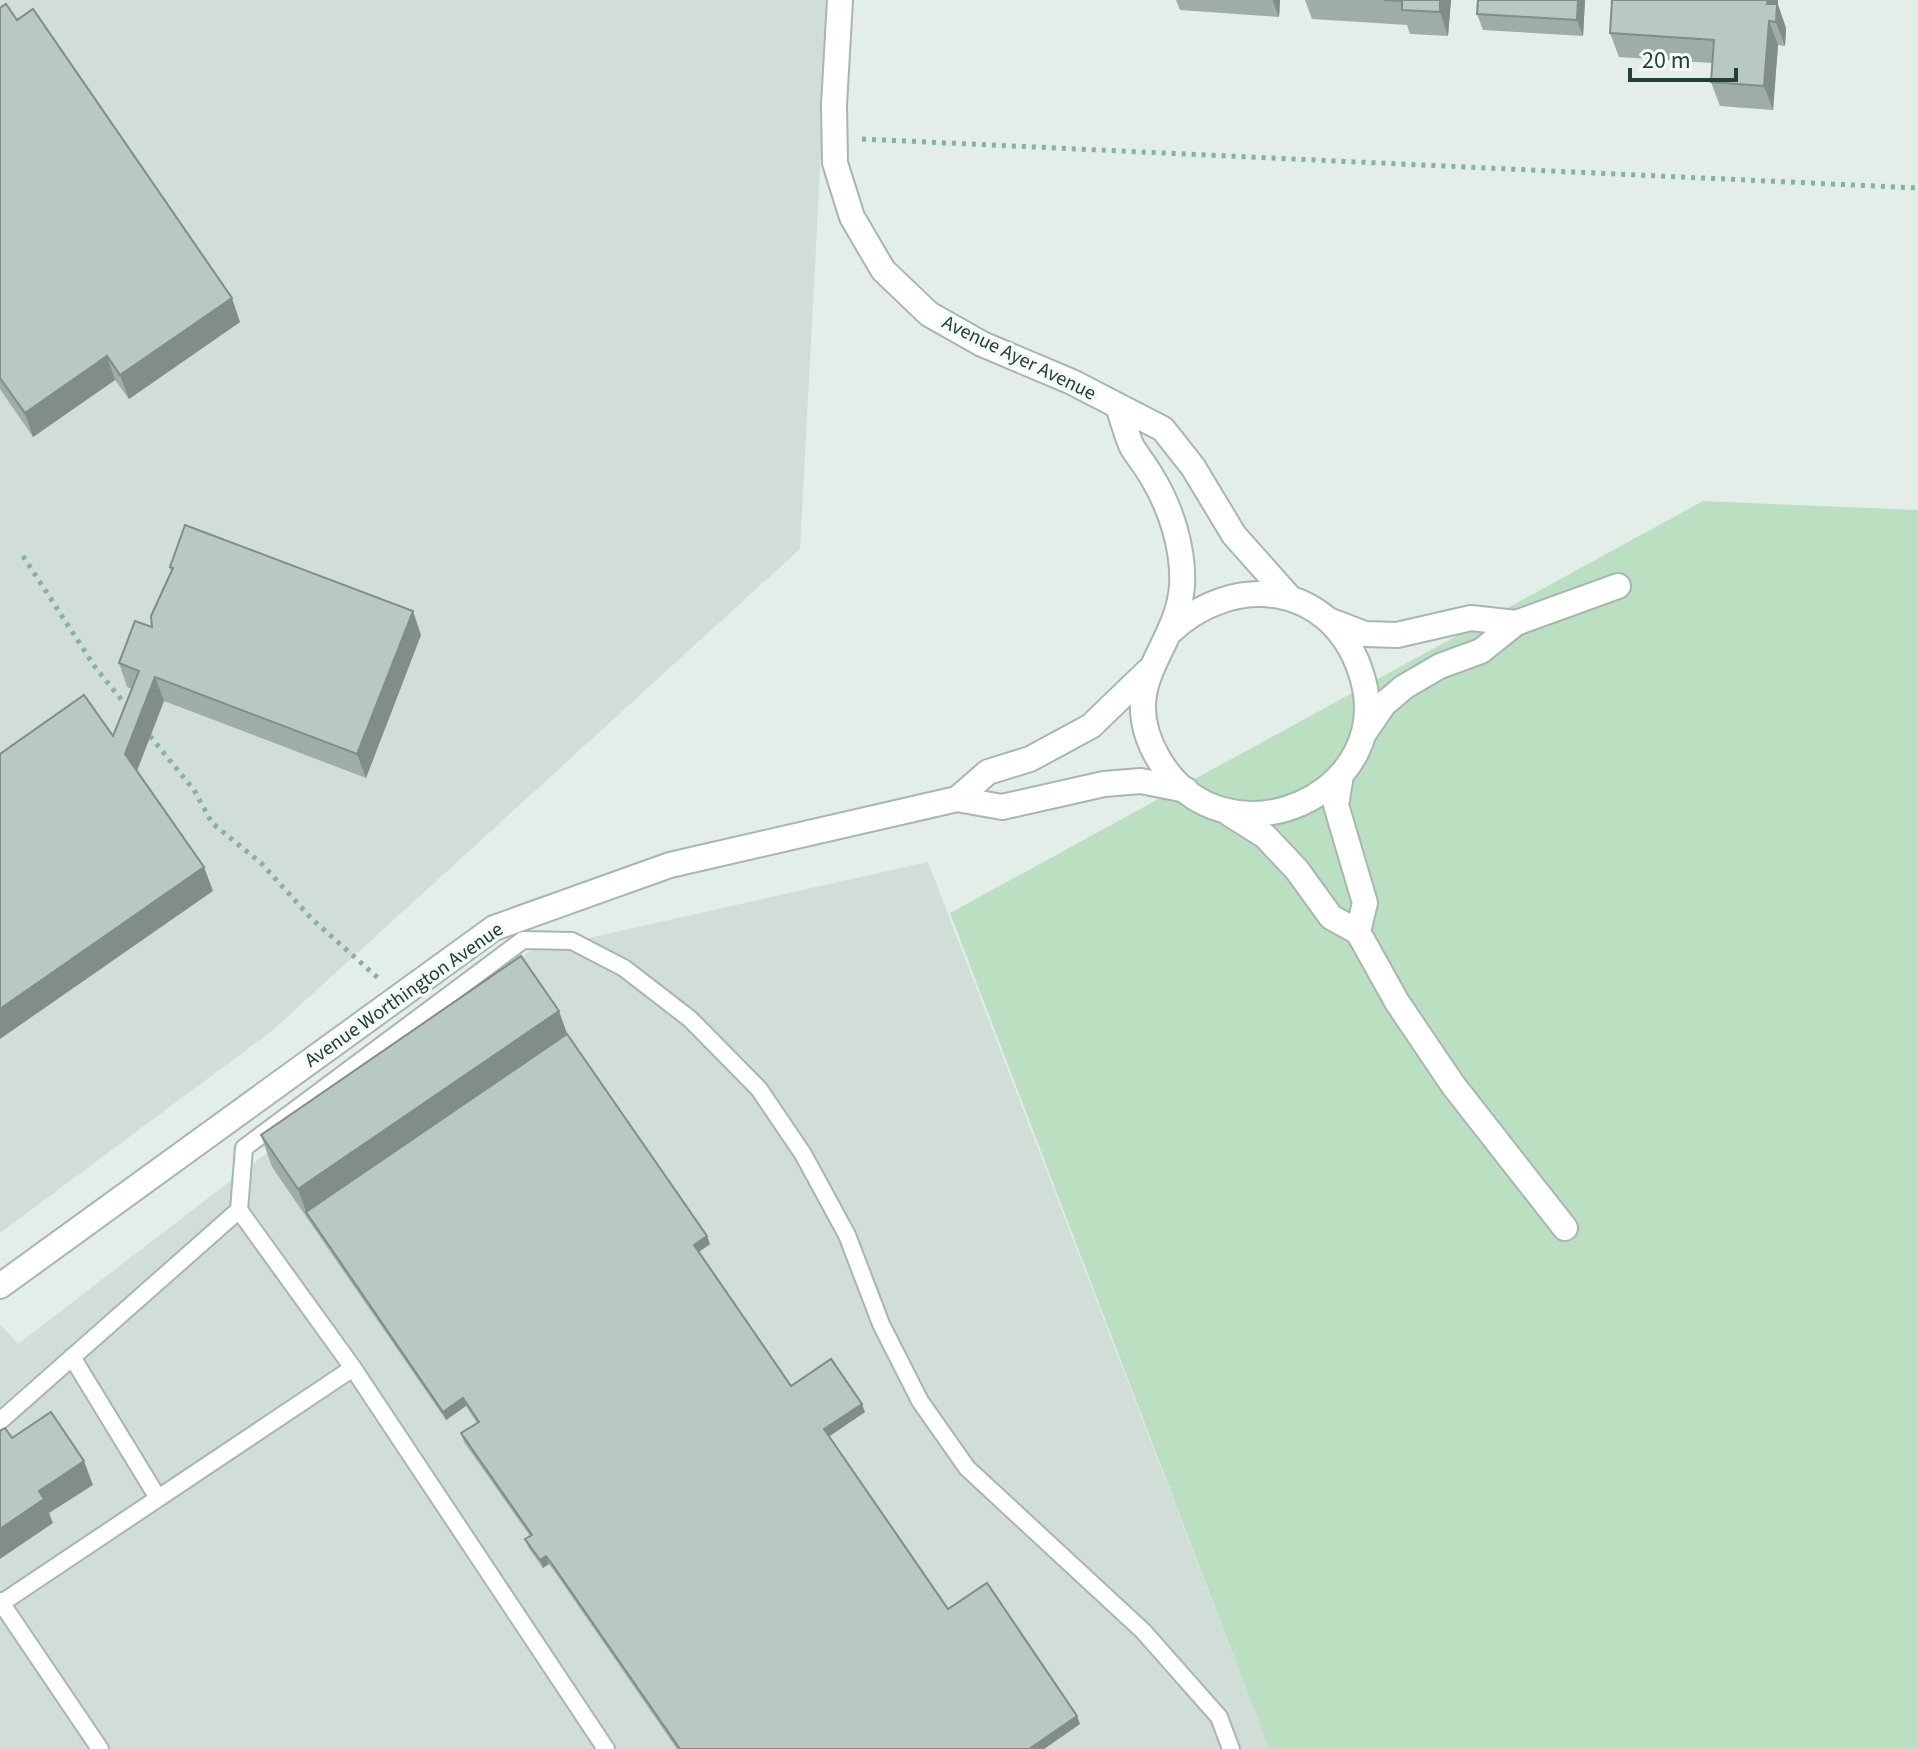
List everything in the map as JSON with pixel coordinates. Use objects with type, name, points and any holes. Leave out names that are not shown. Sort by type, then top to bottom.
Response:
[{"type":"street","name":"Avenue Ayer Avenue","points":[[840,0],[834,105],[835,163],[852,217],[883,270],[929,314],[982,344],[1072,382],[1163,429],[1193,467],[1234,535],[1290,598]]},
{"type":"street","name":"Avenue Ayer Avenue","points":[[1118,407],[1132,446],[1154,479],[1176,527],[1182,587],[1170,632]]},
{"type":"street","points":[[1358,932],[1365,903],[1336,805],[1341,775],[1361,737],[1384,704],[1404,687],[1440,666],[1481,651],[1516,623],[1618,586]]},
{"type":"street","points":[[1516,623],[1471,618],[1397,635],[1365,634],[1328,620],[1290,598],[1246,593],[1225,597],[1204,605],[1170,632],[1148,671],[1144,715],[1157,757],[1186,790],[1265,836],[1297,870],[1331,917],[1358,932],[1397,1002],[1453,1085],[1565,1228]]},
{"type":"street","points":[[1328,620],[1354,654],[1362,674],[1366,695],[1361,737]]},
{"type":"street","name":"Avenue Worthington Avenue","points":[[957,799],[988,772],[1030,759],[1091,726],[1148,671]]},
{"type":"street","points":[[1224,810],[1256,814],[1288,810],[1308,802],[1341,775]]},
{"type":"street","name":"Avenue Worthington Avenue","points":[[0,1286],[394,997],[494,928],[656,870],[957,799],[1002,807],[1104,784],[1141,781],[1186,790]]},
{"type":"lane","points":[[606,1749],[353,1368],[239,1210],[244,1148],[523,940],[572,941],[624,968],[690,1019],[759,1089],[803,1154],[847,1235],[881,1324],[920,1401],[967,1468],[1143,1631],[1219,1717],[1231,1749]]},
{"type":"lane","points":[[0,1421],[239,1210]]},
{"type":"lane","points":[[72,1357],[158,1498]]},
{"type":"lane","points":[[100,1749],[0,1603],[353,1368]]},
{"type":"path","points":[[857,139],[1918,188]]},
{"type":"path","points":[[23,556],[95,667],[138,720]]},
{"type":"path","points":[[150,736],[194,790],[212,823],[261,863],[312,919],[364,962],[394,997]]},
{"type":"shaded area","points":[[0,0],[829,0],[800,549],[273,1030],[0,1233]]},
{"type":"shaded area","points":[[928,862],[1269,1749],[0,1749],[0,1324],[18,1344],[530,951]]},
{"type":"green space","points":[[1703,501],[1918,510],[1918,1749],[1269,1749],[950,913]]},
{"type":"building","points":[[1384,0],[1440,0],[1440,12],[1402,10],[1402,1]]},
{"type":"building","points":[[1478,0],[1578,0],[1577,20],[1477,14]]},
{"type":"building","points":[[1612,0],[1768,0],[1767,4],[1777,4],[1776,22],[1769,21],[1764,86],[1711,82],[1714,40],[1610,33]]},
{"type":"building","points":[[6,4],[17,20],[33,9],[232,298],[120,375],[107,356],[25,413],[0,378],[0,8]]},
{"type":"building","points":[[185,525],[413,611],[357,754],[155,677],[125,754],[204,867],[0,1009],[0,754],[84,695],[113,736],[139,671],[119,663],[135,621],[152,627],[151,616],[173,568],[170,567]]},
{"type":"building","points":[[521,956],[559,1011],[298,1189],[261,1135]]},
{"type":"building","points":[[567,1034],[707,1236],[694,1245],[791,1386],[831,1359],[862,1404],[824,1429],[948,1609],[987,1583],[1077,1716],[1029,1749],[680,1749],[552,1564],[546,1556],[540,1560],[525,1539],[532,1535],[461,1433],[479,1422],[463,1398],[443,1412],[306,1212]]},
{"type":"building","points":[[51,1412],[84,1461],[39,1491],[44,1499],[0,1529],[0,1431],[5,1428],[12,1438]]}]
